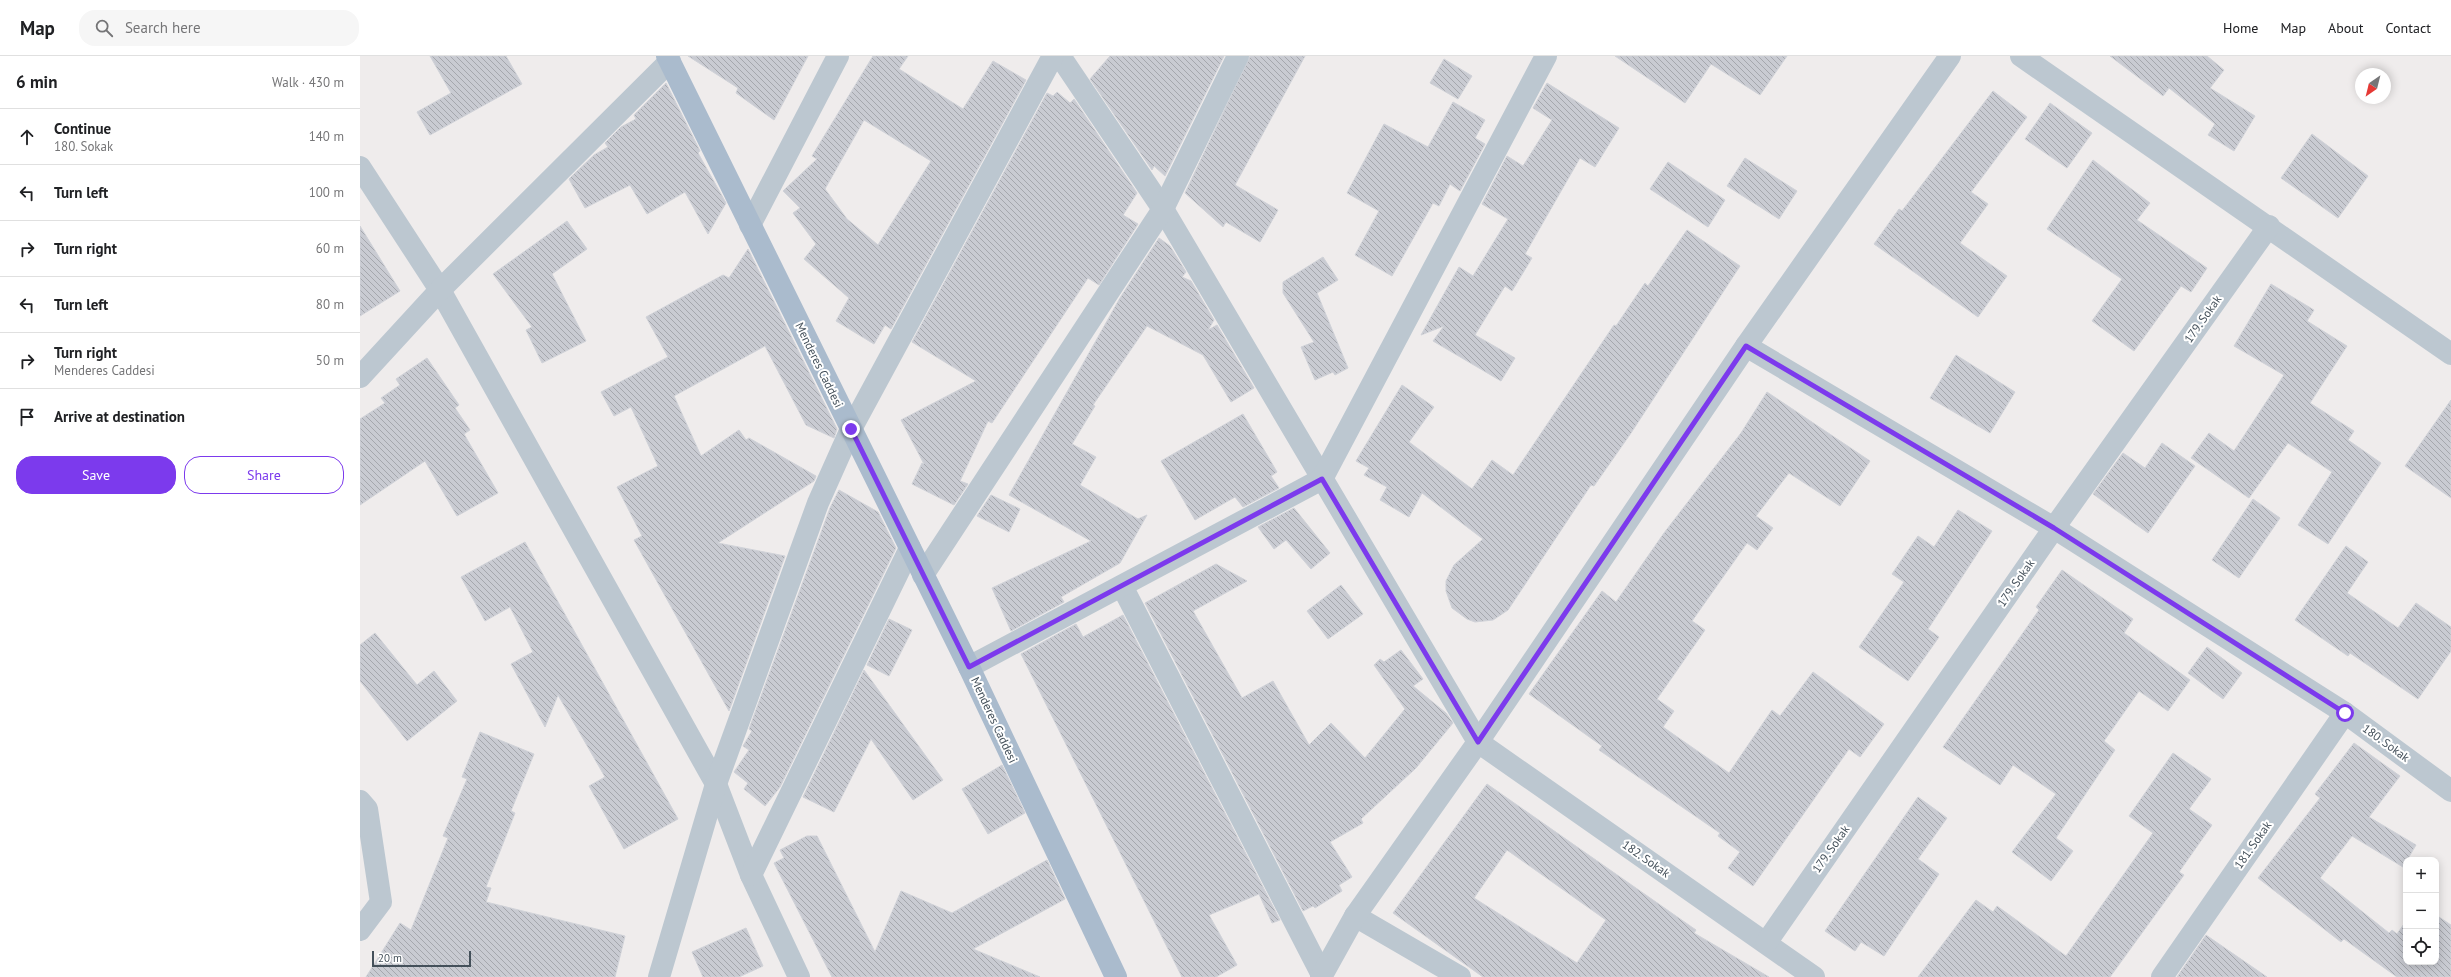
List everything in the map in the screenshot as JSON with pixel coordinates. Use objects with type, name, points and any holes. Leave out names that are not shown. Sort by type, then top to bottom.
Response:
[{"type":"main road","name":"Menderes Caddesi","points":[[668,59],[969,667],[1116,977]]},
{"type":"street","points":[[750,225],[838,56]]},
{"type":"street","points":[[659,977],[716,784],[818,503],[851,429],[1053,56]]},
{"type":"street","points":[[1060,56],[1163,209],[1478,742]]},
{"type":"street","points":[[923,575],[1163,209],[1238,56]]},
{"type":"street","points":[[969,667],[1322,479],[1546,56]]},
{"type":"street","points":[[1321,976],[1355,916],[1478,742],[1746,346],[1950,56]]},
{"type":"street","points":[[2021,56],[2269,226],[2451,354]]},
{"type":"street","points":[[360,377],[440,290],[668,59]]},
{"type":"street","points":[[360,167],[440,290],[716,784],[751,874],[799,977]]},
{"type":"street","name":"179. Sokak","points":[[1766,943],[2054,528],[2269,226]]},
{"type":"street","name":"180. Sokak","points":[[1746,346],[2054,528],[2345,713],[2451,791]]},
{"type":"street","points":[[751,874],[910,548]]},
{"type":"street","points":[[1122,586],[1321,976]]},
{"type":"street","name":"181. Sokak","points":[[2162,977],[2345,713]]},
{"type":"street","name":"182. Sokak","points":[[1478,742],[1814,977]]},
{"type":"street","points":[[360,801],[367,810],[381,902],[360,930]]},
{"type":"street","points":[[1355,916],[1460,977]]},
{"type":"building","points":[[430,56],[506,56],[522,84],[430,135],[417,112],[451,93]]},
{"type":"building","points":[[688,56],[808,56],[774,120],[736,93],[738,88]]},
{"type":"building","points":[[873,56],[908,56],[899,69],[963,109],[993,61],[1026,80],[891,329],[885,325],[874,344],[836,321],[849,298],[804,259],[816,244],[793,213],[800,208],[783,191],[817,159],[812,156]],"holes":[[[864,120],[931,161],[878,245],[847,219],[825,189]]]},
{"type":"building","points":[[1110,56],[1224,56],[1165,176],[1154,166],[1152,170],[1090,79]]},
{"type":"building","points":[[1250,56],[1305,56],[1235,185],[1278,210],[1260,242],[1226,222],[1223,227],[1185,193]]},
{"type":"building","points":[[1615,56],[1787,56],[1760,95],[1711,64],[1685,103]]},
{"type":"building","points":[[2110,56],[2207,56],[2224,70],[2210,88],[2255,116],[2234,151],[2208,135],[2215,124],[2169,88],[2163,96]]},
{"type":"building","points":[[1444,59],[1472,76],[1458,99],[1430,83]]},
{"type":"building","points":[[666,83],[700,151],[698,153],[726,203],[708,234],[685,192],[647,214],[630,185],[585,208],[569,179],[594,155],[608,147],[605,143],[621,127],[636,119],[634,115]]},
{"type":"building","points":[[1547,83],[1619,128],[1595,167],[1580,158],[1525,254],[1532,258],[1512,291],[1505,286],[1475,335],[1515,358],[1501,381],[1433,341],[1444,326],[1421,335],[1459,267],[1473,276],[1508,219],[1482,204],[1507,156],[1523,166],[1552,120],[1533,108]]},
{"type":"building","points":[[1993,91],[2027,117],[1971,192],[1988,204],[1960,243],[2007,276],[1978,317],[1874,244],[1899,209],[1902,211]]},
{"type":"building","points":[[1057,92],[1070,103],[1074,99],[1137,193],[1123,215],[1138,224],[1099,285],[1088,278],[992,423],[988,421],[960,481],[968,484],[954,505],[912,484],[922,463],[924,464],[901,420],[976,381],[912,342],[1047,93],[1053,96]]},
{"type":"building","points":[[1453,102],[1485,120],[1475,138],[1485,144],[1460,191],[1450,184],[1439,206],[1433,203],[1392,276],[1355,255],[1379,211],[1347,193],[1384,124],[1428,147]]},
{"type":"building","points":[[2050,103],[2092,133],[2067,168],[2025,139]]},
{"type":"building","points":[[2312,134],[2368,176],[2338,218],[2281,178]]},
{"type":"building","points":[[1745,158],[1797,191],[1779,219],[1727,186]]},
{"type":"building","points":[[2093,160],[2150,203],[2137,220],[2207,268],[2191,292],[2181,286],[2134,351],[2092,321],[2122,279],[2047,229]]},
{"type":"building","points":[[1668,162],[1725,200],[1708,227],[1650,189]]},
{"type":"building","points":[[567,221],[587,249],[552,274],[586,341],[542,363],[526,330],[532,327],[493,274]]},
{"type":"building","points":[[360,226],[400,291],[360,316]]},
{"type":"building","points":[[1687,230],[1740,266],[1631,433],[1594,486],[1591,485],[1508,610],[1493,620],[1475,622],[1467,619],[1452,608],[1446,591],[1446,581],[1454,565],[1483,539],[1422,493],[1409,517],[1380,500],[1387,487],[1364,475],[1369,468],[1356,461],[1402,385],[1434,407],[1409,442],[1472,489],[1492,460],[1513,475],[1614,325],[1616,326],[1645,283],[1648,286]]},
{"type":"building","points":[[1159,238],[1170,246],[1186,272],[1182,277],[1191,281],[1214,320],[1208,330],[1217,325],[1254,388],[1231,402],[1203,355],[1147,326],[1093,405],[1095,406],[1072,444],[1096,457],[1080,485],[1138,519],[1147,515],[1120,563],[1061,597],[1064,602],[1011,631],[992,588],[1091,541],[1009,495],[1120,298]]},
{"type":"building","points":[[748,249],[837,429],[834,438],[806,425],[765,346],[674,396],[701,456],[739,430],[746,440],[749,438],[816,476],[814,481],[718,543],[785,556],[729,711],[634,540],[642,536],[617,487],[658,466],[631,407],[614,416],[601,392],[668,357],[646,317],[723,275],[729,278]]},
{"type":"building","points":[[1323,257],[1338,280],[1317,293],[1348,368],[1335,375],[1333,372],[1315,380],[1301,347],[1314,342],[1283,293],[1283,282]]},
{"type":"building","points":[[2271,284],[2314,310],[2307,321],[2347,346],[2310,403],[2354,431],[2348,440],[2381,463],[2328,544],[2298,525],[2332,472],[2288,443],[2249,498],[2191,458],[2209,433],[2234,451],[2284,375],[2234,346]]},
{"type":"building","points":[[1956,355],[2015,392],[1990,433],[1930,398]]},
{"type":"building","points":[[427,358],[459,405],[455,408],[470,430],[464,434],[498,493],[457,516],[425,461],[360,505],[360,419],[385,403],[381,398],[400,385],[396,379]]},
{"type":"building","points":[[1767,392],[1870,461],[1840,506],[1789,473],[1756,516],[1773,528],[1757,550],[1747,543],[1692,621],[1705,630],[1657,699],[1674,711],[1663,727],[1729,773],[1772,710],[1780,716],[1813,672],[1884,724],[1860,757],[1849,749],[1753,886],[1728,868],[1740,852],[1718,836],[1720,833],[1599,750],[1602,746],[1529,694],[1602,591],[1616,602],[1664,533],[1741,433]]},
{"type":"building","points":[[2451,400],[2451,498],[2405,466]]},
{"type":"building","points":[[1243,414],[1277,472],[1271,476],[1279,488],[1243,507],[1235,497],[1195,520],[1161,461]]},
{"type":"building","points":[[2162,443],[2195,466],[2148,533],[2093,494],[2123,453],[2145,468]]},
{"type":"building","points":[[839,490],[878,512],[896,548],[780,787],[765,806],[744,789],[748,783],[734,772],[749,750],[743,746],[752,731],[749,729],[830,508]]},
{"type":"building","points":[[991,495],[1020,509],[1009,532],[977,516]]},
{"type":"building","points":[[2253,499],[2280,518],[2239,578],[2212,560]]},
{"type":"building","points":[[1294,508],[1330,553],[1311,569],[1286,540],[1274,549],[1258,527]]},
{"type":"building","points":[[1958,510],[1992,531],[1928,629],[1939,637],[1908,681],[1859,647],[1904,582],[1892,574],[1918,536],[1934,547]]},
{"type":"building","points":[[525,542],[678,819],[624,849],[589,786],[605,777],[558,695],[545,727],[511,664],[533,652],[510,607],[485,621],[461,577]]},
{"type":"building","points":[[2346,546],[2368,562],[2347,593],[2398,628],[2416,603],[2451,627],[2451,651],[2418,699],[2350,653],[2348,656],[2295,620]]},
{"type":"building","points":[[1216,564],[1247,581],[1193,611],[1242,698],[1273,681],[1309,745],[1331,723],[1365,758],[1405,709],[1374,665],[1380,659],[1384,662],[1401,650],[1423,679],[1413,686],[1446,713],[1453,723],[1416,768],[1361,819],[1363,823],[1330,842],[1352,877],[1339,885],[1342,891],[1315,908],[1313,906],[1303,911],[1145,603]]},
{"type":"building","points":[[2062,570],[2133,619],[2124,633],[2190,680],[2168,711],[2139,691],[2104,741],[2115,750],[2056,838],[2073,851],[2051,881],[2012,852],[2056,794],[2013,765],[2000,785],[1943,747],[2039,610],[2036,607]]},
{"type":"building","points":[[1341,585],[1363,614],[1328,639],[1307,611]]},
{"type":"building","points":[[1123,615],[1280,920],[1272,923],[1259,894],[1209,915],[1237,965],[1216,977],[1182,977],[1021,654],[1076,624],[1083,637]]},
{"type":"building","points":[[889,619],[912,630],[889,676],[867,665]]},
{"type":"building","points":[[375,633],[417,685],[434,671],[457,701],[407,741],[360,681],[360,645]]},
{"type":"building","points":[[2207,647],[2242,673],[2223,699],[2188,673]]},
{"type":"building","points":[[864,670],[943,780],[913,800],[871,739],[834,812],[803,797]]},
{"type":"building","points":[[480,732],[534,754],[511,811],[515,813],[486,887],[491,888],[486,902],[625,936],[615,977],[366,977],[400,923],[411,930],[448,838],[443,836],[467,779],[462,777]]},
{"type":"building","points":[[2354,743],[2400,776],[2369,817],[2416,845],[2409,857],[2403,857],[2403,867],[2352,836],[2320,878],[2389,933],[2392,930],[2397,934],[2403,925],[2403,965],[2439,965],[2439,917],[2451,925],[2451,977],[2397,977],[2344,939],[2341,942],[2258,878],[2320,798],[2315,794]]},
{"type":"building","points":[[2173,753],[2211,779],[2189,809],[2212,825],[2179,872],[2184,875],[2110,977],[1918,977],[1976,900],[1993,912],[1997,906],[2066,956],[2153,833],[2129,816]]},
{"type":"building","points":[[1002,765],[1025,813],[988,834],[962,789]]},
{"type":"building","points":[[1487,784],[1696,930],[1694,933],[1769,977],[1483,977],[1393,913]],"holes":[[[1507,850],[1606,920],[1577,963],[1474,898]]]},
{"type":"building","points":[[1918,797],[1947,818],[1918,859],[1939,874],[1884,956],[1861,942],[1855,951],[1825,931]]},
{"type":"building","points":[[807,836],[817,836],[875,952],[901,891],[952,913],[1047,860],[1065,899],[973,949],[1040,977],[832,977],[774,863],[784,858],[780,850]]},
{"type":"building","points":[[746,928],[763,966],[739,977],[703,977],[692,952]]},
{"type":"building","points":[[2206,935],[2267,977],[2177,977]]},
{"type":"route","points":[[851,429],[969,667],[1322,479],[1478,742],[1746,346],[2054,528],[2345,713]]}]
